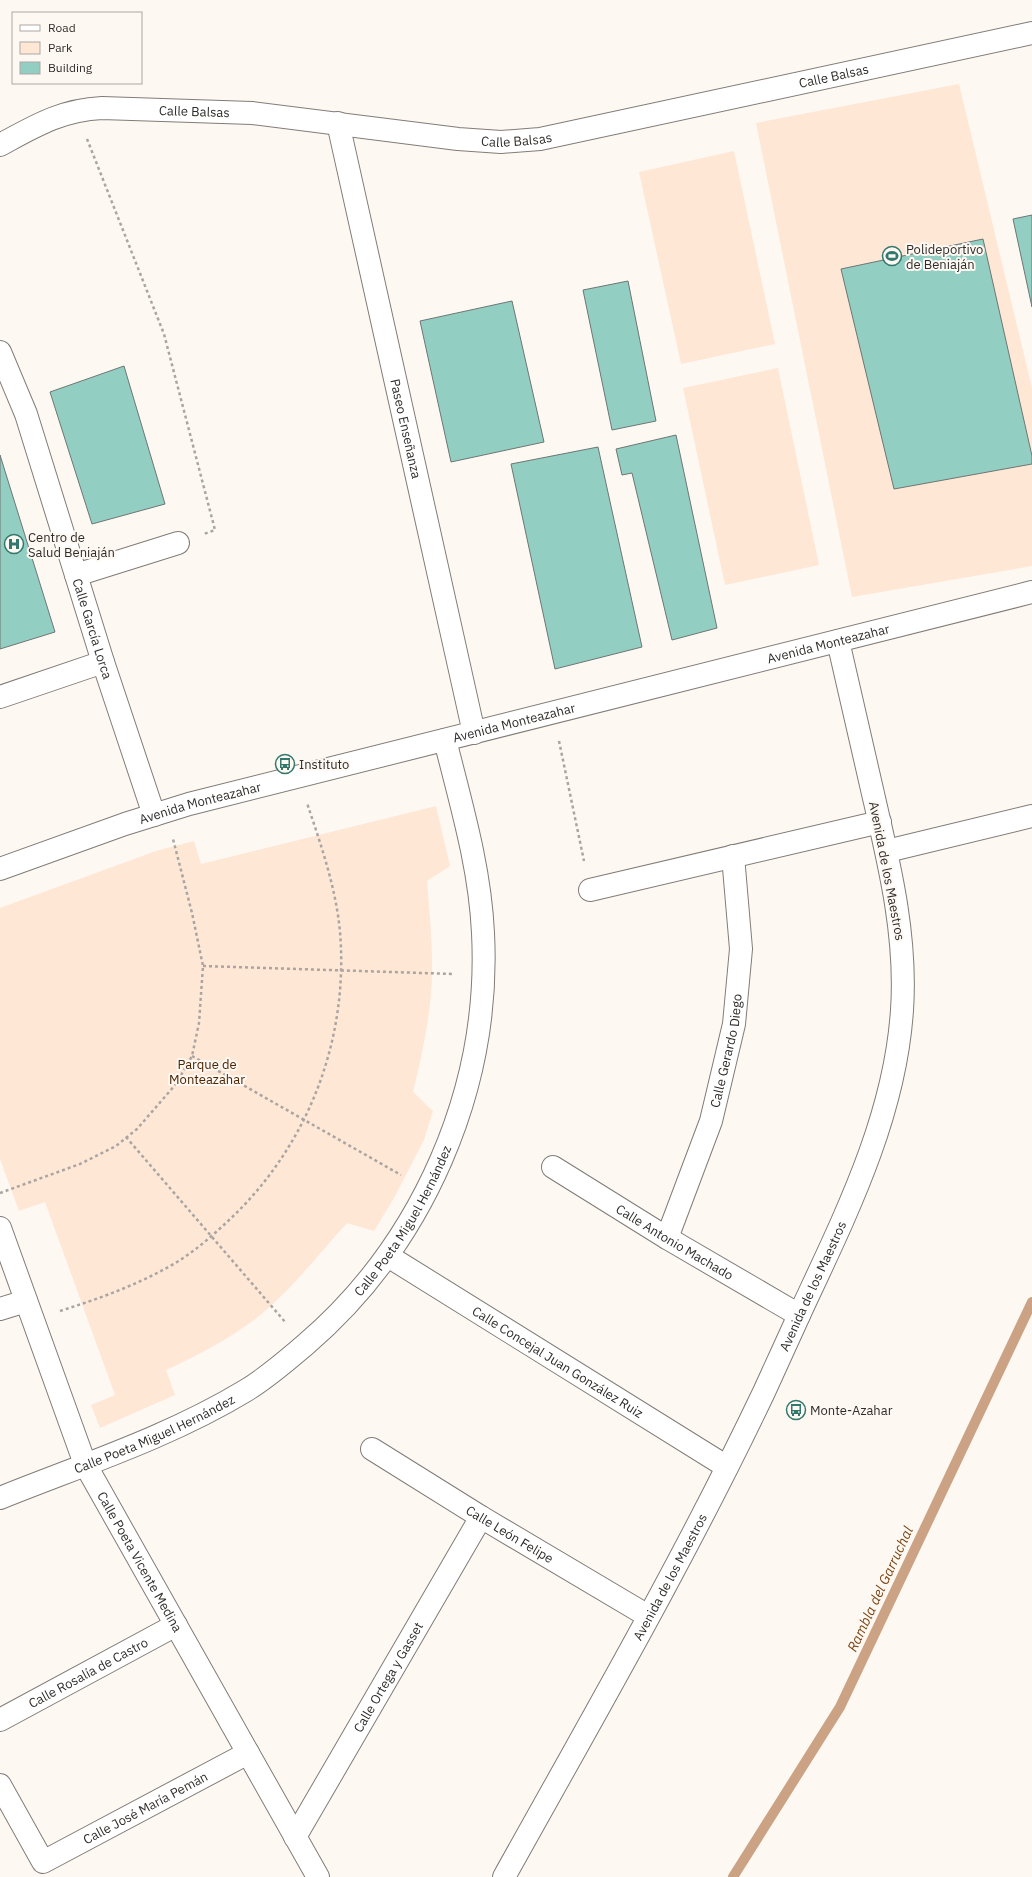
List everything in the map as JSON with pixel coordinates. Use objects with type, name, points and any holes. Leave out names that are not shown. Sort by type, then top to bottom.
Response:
[{"type":"street","name":"Calle Balsas","points":[[0,145],[42,122],[76,111],[102,108],[252,112],[458,139],[501,142],[540,139],[1032,33]]},
{"type":"street","name":"Paseo Enseñanza","points":[[338,123],[474,733]]},
{"type":"street","name":"Calle García Lorca","points":[[0,352],[7,387],[26,414],[103,662],[160,813]]},
{"type":"street","points":[[76,576],[178,543]]},
{"type":"street","name":"Avenida Monteazahar","points":[[0,869],[160,813],[1032,592]]},
{"type":"street","name":"Avenida de los Maestros","points":[[504,1877],[648,1616],[764,1392],[831,1247],[868,1161],[892,1084],[899,1046],[903,977],[901,944],[880,822],[838,641]]},
{"type":"street","points":[[0,697],[103,662]]},
{"type":"street","name":"Calle Poeta Miguel Hernández","points":[[0,1498],[160,1434],[204,1414],[247,1390],[287,1361],[324,1329],[358,1294],[388,1256],[415,1214],[437,1171],[456,1126],[470,1079],[479,1031],[483,975],[483,933],[479,884],[470,837],[445,740]]},
{"type":"street","points":[[886,851],[1032,816]]},
{"type":"street","points":[[590,890],[880,822]]},
{"type":"street","name":"Calle Gerardo Diego","points":[[667,1238],[711,1121],[734,1024],[741,949],[733,856]]},
{"type":"street","name":"Calle Antonio Machado","points":[[553,1167],[667,1238],[799,1315]]},
{"type":"street","name":"Calle Poeta Vicente Medina","points":[[0,1228],[85,1464],[318,1877]]},
{"type":"street","name":"Calle Concejal Juan González Ruiz","points":[[388,1256],[727,1466]]},
{"type":"street","points":[[0,1309],[29,1310]]},
{"type":"street","name":"Calle León Felipe","points":[[372,1449],[481,1517],[648,1616]]},
{"type":"street","name":"Calle Ortega y Gasset","points":[[296,1837],[481,1517]]},
{"type":"street","name":"Calle Rosalía de Castro","points":[[0,1720],[176,1625]]},
{"type":"street","name":"Calle José María Pemán","points":[[0,1785],[43,1862],[248,1753]]},
{"type":"path","points":[[76,111],[164,334],[215,530],[178,543]]},
{"type":"path","points":[[553,713],[590,890]]},
{"type":"path","points":[[29,1310],[101,1298],[140,1282],[178,1261],[212,1237],[244,1206],[272,1173],[304,1120],[314,1099],[328,1059],[337,1017],[341,970],[340,932],[333,889],[322,848],[298,777]]},
{"type":"path","points":[[0,1194],[80,1164],[116,1146],[137,1129],[176,1084],[192,1056],[199,1023],[202,966],[192,913],[160,813]]},
{"type":"path","points":[[202,966],[483,975]]},
{"type":"path","points":[[192,1056],[427,1190]]},
{"type":"path","points":[[126,1137],[305,1345]]},
{"type":"green space","name":"Polideportivo de Beniaján","points":[[959,84],[1032,388],[1032,566],[852,597],[756,123]]},
{"type":"green space","points":[[734,151],[775,344],[681,364],[639,172]]},
{"type":"green space","points":[[778,368],[819,565],[725,585],[683,388]]},
{"type":"green space","name":"Parque de Monteazahar","points":[[436,806],[450,866],[427,881],[432,952],[432,980],[424,1043],[413,1092],[433,1111],[424,1140],[394,1198],[374,1231],[347,1223],[291,1286],[254,1320],[212,1347],[166,1370],[175,1395],[100,1428],[91,1405],[115,1395],[45,1202],[19,1211],[0,1159],[0,908],[156,851],[194,841],[201,864]]},
{"type":"building","points":[[1032,215],[1032,307],[1013,219]]},
{"type":"building","points":[[983,239],[1032,456],[1032,464],[894,489],[841,269]]},
{"type":"building","points":[[628,281],[656,421],[612,430],[583,290]]},
{"type":"building","points":[[512,301],[544,442],[451,462],[420,321]]},
{"type":"building","points":[[124,366],[165,504],[92,524],[50,392]]},
{"type":"building","points":[[676,435],[717,628],[672,640],[632,473],[622,475],[616,449]]},
{"type":"building","points":[[598,447],[642,647],[555,669],[511,464]]},
{"type":"building","name":"Centro de Salud Beniaján","points":[[0,455],[55,632],[0,649]]},
{"type":"waterway","name":"Rambla del Garruchal","points":[[733,1877],[840,1707],[1032,1302]]},
{"type":"place","name":"Polideportivo de Beniaján","points":[[892,256]]},
{"type":"place","name":"Centro de Salud Beniaján","points":[[14,544]]},
{"type":"place","name":"Instituto","points":[[285,764]]},
{"type":"place","name":"Monte-Azahar","points":[[796,1410]]}]
